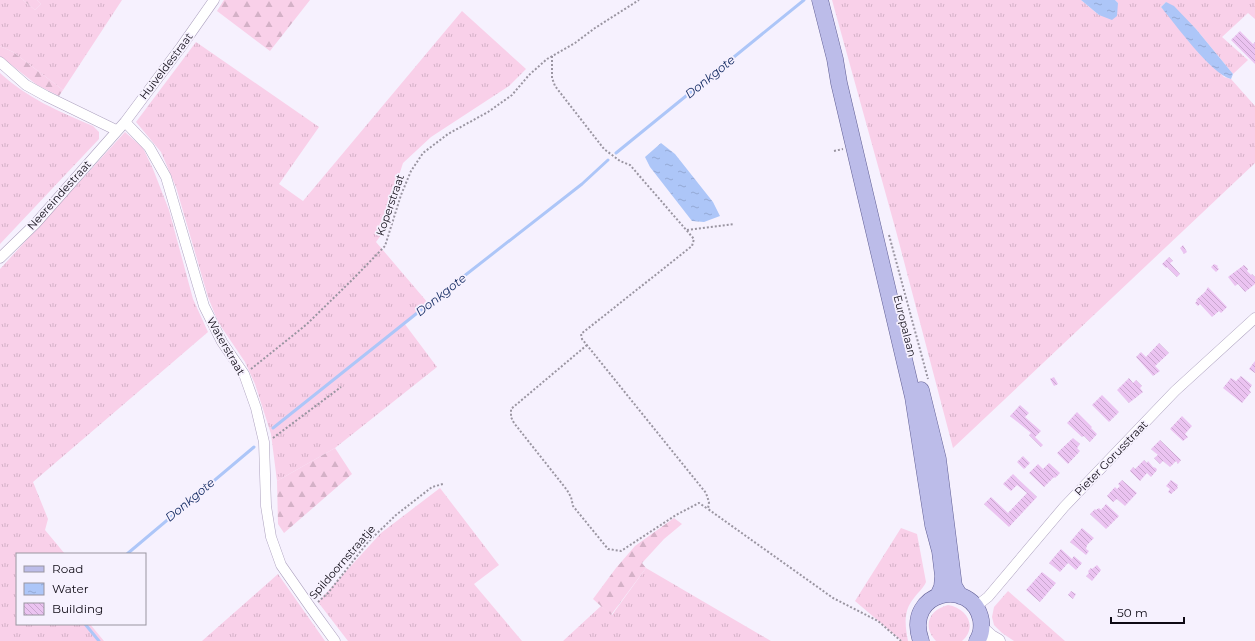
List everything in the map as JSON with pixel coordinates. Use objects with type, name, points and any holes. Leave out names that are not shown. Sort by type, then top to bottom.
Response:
[{"type":"main road","name":"Europalaan","points":[[820,0],[913,397],[933,525],[940,551],[943,576],[942,587],[938,596]]},
{"type":"main road","name":"Europalaan","points":[[835,59],[844,81],[938,459],[954,586],[960,596]]},
{"type":"main road","points":[[921,641],[917,631],[917,620],[921,610],[928,602],[945,594],[960,596],[968,600],[975,607],[980,617],[979,634],[991,637],[998,641]]},
{"type":"street","name":"Huiveldestraat","points":[[116,130],[125,122],[214,0]]},
{"type":"street","points":[[0,62],[26,85],[116,130]]},
{"type":"street","name":"Waterstraat","points":[[125,122],[149,147],[166,177],[204,306],[222,342],[244,374],[256,408],[264,445],[266,506],[271,537],[281,564],[335,641]]},
{"type":"street","name":"Neereindestraat","points":[[0,258],[35,224],[116,130]]},
{"type":"street","name":"Pieter Gorusstraat","points":[[975,607],[988,597],[1064,507],[1175,391],[1255,318]]},
{"type":"path","name":"Koperstraat","points":[[244,374],[306,324],[385,246],[401,195],[411,171],[423,153],[448,134],[488,112],[512,95],[547,59],[575,43],[595,28],[639,0]]},
{"type":"path","points":[[552,56],[552,78],[555,86],[604,149],[620,161],[630,165],[688,230],[694,239],[692,246],[581,334],[587,345],[706,493],[709,502],[708,509]]},
{"type":"path","points":[[688,230],[734,224]]},
{"type":"path","points":[[587,345],[511,410],[511,417],[567,490],[571,497],[573,506],[608,549],[621,551],[676,515],[699,503],[832,598],[878,621],[901,641]]},
{"type":"path","points":[[264,445],[341,387]]},
{"type":"path","name":"Spildoornstraatje","points":[[311,608],[328,593],[368,542],[396,515],[432,487],[443,484]]},
{"type":"green space","points":[[0,0],[23,0],[35,10],[41,4],[37,0],[122,0],[63,90],[13,52],[0,46]]},
{"type":"green space","points":[[23,0],[37,0],[41,4],[35,10]]},
{"type":"green space","points":[[224,0],[310,0],[270,51],[217,11]]},
{"type":"green space","points":[[832,0],[1081,0],[1099,15],[1118,3],[1115,0],[1255,0],[1255,19],[1248,13],[1222,37],[1248,60],[1233,74],[1196,29],[1166,2],[1161,7],[1224,77],[1231,79],[1255,106],[1255,163],[953,448],[896,231]]},
{"type":"green space","points":[[462,11],[526,69],[509,86],[431,137],[403,163],[394,191],[386,228],[376,242],[428,303],[404,323],[437,367],[335,448],[277,481],[271,434],[255,384],[245,362],[218,322],[208,297],[176,187],[161,152],[136,122],[196,42],[319,127],[279,184],[303,201]]},
{"type":"green space","points":[[0,46],[13,52],[63,90],[59,96],[37,85],[0,56]]},
{"type":"green space","points":[[0,73],[33,97],[93,126],[99,132],[99,139],[0,244]]},
{"type":"green space","points":[[125,132],[143,148],[169,210],[193,299],[208,332],[33,482],[48,519],[45,530],[64,553],[16,553],[16,625],[91,625],[104,641],[0,641],[0,269]]},
{"type":"green space","points":[[335,448],[352,474],[284,533],[278,524],[277,481]]},
{"type":"green space","points":[[440,488],[499,565],[474,584],[522,641],[348,641],[318,602],[381,533]]},
{"type":"green space","points":[[674,518],[682,524],[664,539],[642,563],[646,568],[611,615],[593,599],[616,568],[635,546]]},
{"type":"green space","points":[[901,528],[917,534],[926,582],[910,603],[906,613],[908,641],[902,641],[855,601]]},
{"type":"green space","points":[[646,568],[771,641],[563,641],[601,606],[612,615]]},
{"type":"green space","points":[[278,574],[325,641],[202,641]]},
{"type":"green space","points":[[1008,591],[1065,641],[1014,641],[1002,633],[994,625],[992,617],[994,607]]},
{"type":"green space","points":[[948,605],[955,607],[965,614],[970,624],[967,636],[962,641],[936,641],[929,630],[932,615],[941,607]]},
{"type":"water","points":[[1081,0],[1115,0],[1118,3],[1117,16],[1112,20],[1099,15]]},
{"type":"water","points":[[1166,2],[1174,6],[1196,29],[1233,74],[1231,79],[1213,68],[1194,48],[1161,7]]},
{"type":"water","points":[[661,143],[675,154],[713,202],[720,216],[704,222],[692,221],[650,167],[645,157]]},
{"type":"building","points":[[1240,31],[1253,44],[1255,42],[1255,64],[1231,40]]},
{"type":"building","points":[[1183,245],[1187,252],[1184,254],[1180,248]]},
{"type":"building","points":[[1169,257],[1173,261],[1170,263],[1180,274],[1177,277],[1162,264]]},
{"type":"building","points":[[1214,264],[1218,266],[1217,267],[1219,269],[1216,272],[1211,267]]},
{"type":"building","points":[[1244,265],[1248,269],[1247,271],[1255,277],[1255,284],[1245,292],[1238,284],[1235,286],[1228,277]]},
{"type":"building","points":[[1208,287],[1227,307],[1221,313],[1219,311],[1212,317],[1200,304],[1198,306],[1195,303]]},
{"type":"building","points":[[1159,343],[1169,353],[1155,366],[1160,371],[1153,376],[1136,357],[1141,352],[1146,357]]},
{"type":"building","points":[[1255,361],[1255,373],[1249,369]]},
{"type":"building","points":[[1241,376],[1252,385],[1249,390],[1251,392],[1242,403],[1223,388],[1231,378],[1236,381]]},
{"type":"building","points":[[1054,377],[1058,384],[1054,386],[1050,379]]},
{"type":"building","points":[[1129,378],[1133,383],[1136,380],[1142,386],[1140,388],[1143,392],[1129,403],[1117,390]]},
{"type":"building","points":[[1102,395],[1119,412],[1109,422],[1092,405]]},
{"type":"building","points":[[1020,405],[1029,413],[1025,417],[1041,431],[1035,437],[1043,445],[1041,447],[1029,435],[1031,433],[1010,416]]},
{"type":"building","points":[[1077,412],[1097,434],[1090,442],[1084,436],[1082,437],[1067,423]]},
{"type":"building","points":[[1182,416],[1192,426],[1185,434],[1188,437],[1183,441],[1170,429]]},
{"type":"building","points":[[1073,438],[1080,444],[1077,448],[1080,451],[1068,464],[1057,453]]},
{"type":"building","points":[[1160,440],[1181,460],[1178,464],[1176,461],[1170,467],[1163,461],[1160,464],[1154,458],[1158,455],[1151,449]]},
{"type":"building","points":[[1023,456],[1030,463],[1024,469],[1017,462]]},
{"type":"building","points":[[1144,460],[1147,463],[1148,461],[1157,470],[1151,477],[1147,473],[1140,481],[1130,471],[1133,467],[1135,469]]},
{"type":"building","points":[[1049,463],[1060,473],[1044,487],[1029,473],[1038,464],[1043,469]]},
{"type":"building","points":[[1013,474],[1037,497],[1009,527],[984,504],[991,497],[1008,513],[1027,493],[1017,485],[1011,491],[1003,484]]},
{"type":"building","points":[[1122,480],[1137,493],[1125,506],[1117,499],[1113,502],[1107,496],[1115,487],[1117,489],[1120,486],[1118,484]]},
{"type":"building","points":[[1171,480],[1178,485],[1178,488],[1171,494],[1168,492],[1170,489],[1166,486]]},
{"type":"building","points":[[1106,504],[1119,516],[1106,529],[1090,514],[1095,509],[1096,510],[1099,508],[1101,510]]},
{"type":"building","points":[[1082,528],[1094,538],[1087,545],[1086,549],[1089,551],[1086,555],[1070,542]]},
{"type":"building","points":[[1061,549],[1072,559],[1074,556],[1082,563],[1076,570],[1068,563],[1060,572],[1049,563]]},
{"type":"building","points":[[1097,565],[1101,570],[1092,581],[1086,576],[1091,568],[1092,569]]},
{"type":"building","points":[[1042,572],[1056,583],[1040,602],[1026,590]]},
{"type":"building","points":[[1071,591],[1076,594],[1073,599],[1068,595]]},
{"type":"waterway","name":"Donkgote","points":[[616,153],[804,0]]},
{"type":"waterway","name":"Donkgote","points":[[273,428],[582,184],[608,160]]},
{"type":"waterway","name":"Donkgote","points":[[128,553],[254,447]]},
{"type":"waterway","name":"Donkgote","points":[[86,625],[99,641]]}]
